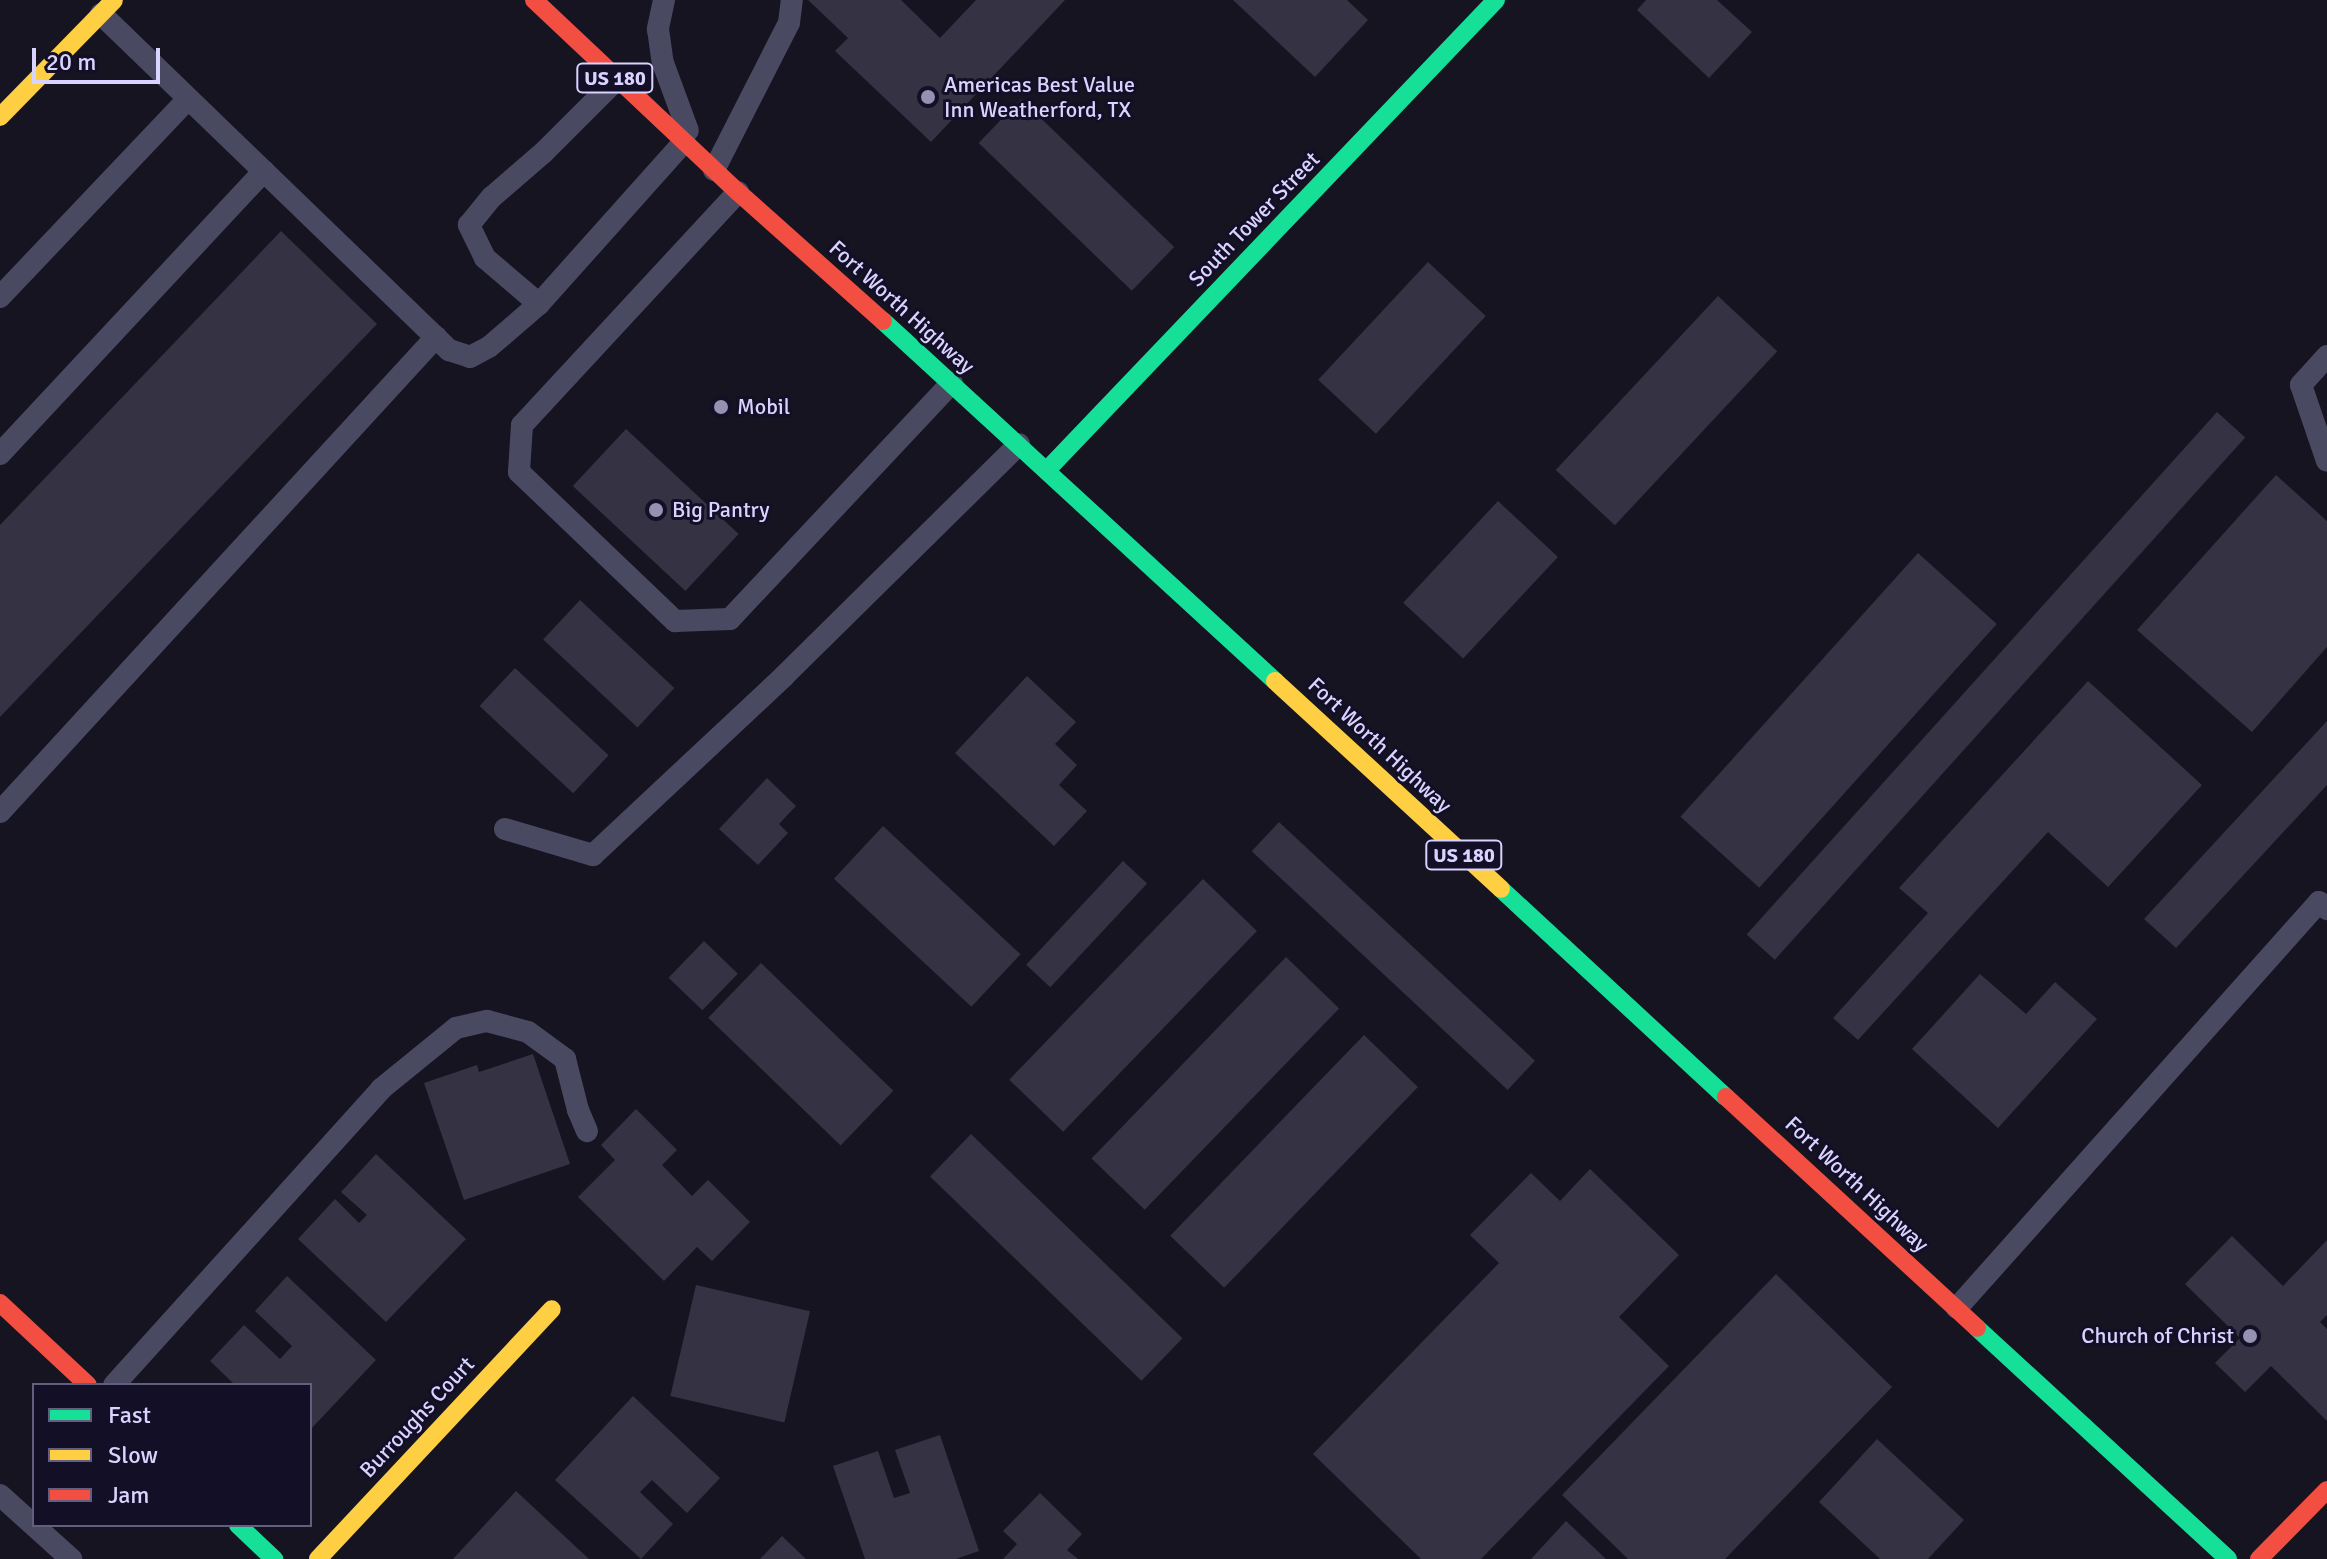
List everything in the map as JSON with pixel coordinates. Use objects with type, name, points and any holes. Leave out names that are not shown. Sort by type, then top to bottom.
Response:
[{"type":"main road","name":"Fort Worth Highway","points":[[534,0],[698,156],[1019,444],[2228,1559]]},
{"type":"main road","name":"South Tower Street","points":[[1047,470],[1496,0]]},
{"type":"main road","points":[[0,117],[108,7]]},
{"type":"main road","points":[[0,1303],[86,1383]]},
{"type":"main road","name":"Burroughs Court","points":[[318,1559],[552,1309]]},
{"type":"main road","points":[[2259,1559],[2327,1490]]},
{"type":"main road","points":[[240,1527],[274,1559]]},
{"type":"lane","points":[[664,0],[658,29],[663,63],[698,156]]},
{"type":"lane","points":[[108,7],[188,99],[449,350],[470,357],[489,347],[539,304],[698,156],[789,23],[792,0]]},
{"type":"lane","points":[[539,304],[485,258],[469,225],[492,197],[544,152],[617,79]]},
{"type":"lane","points":[[0,297],[188,99]]},
{"type":"lane","points":[[0,454],[264,171]]},
{"type":"lane","points":[[738,192],[522,425],[519,472],[675,621],[730,619],[952,383]]},
{"type":"lane","points":[[0,812],[436,337]]},
{"type":"lane","points":[[2327,356],[2301,385],[2327,461]]},
{"type":"lane","points":[[505,829],[593,855],[784,676],[1019,444]]},
{"type":"lane","points":[[1957,1308],[2319,902],[2327,909]]},
{"type":"lane","points":[[116,1383],[381,1089],[456,1028],[487,1021],[528,1032],[565,1059],[578,1110],[587,1131]]},
{"type":"lane","points":[[0,1495],[32,1524]]},
{"type":"lane","points":[[36,1527],[71,1559]]},
{"type":"building","name":"Americas Best Value Inn Weatherford, TX","points":[[808,0],[901,0],[940,38],[976,0],[1065,0],[931,142],[835,51],[848,38]]},
{"type":"building","points":[[1233,0],[1347,0],[1368,20],[1315,77]]},
{"type":"building","points":[[1646,0],[1717,0],[1752,32],[1709,78],[1637,10]]},
{"type":"building","points":[[1021,99],[1174,247],[1132,291],[979,143]]},
{"type":"building","points":[[281,231],[377,324],[0,717],[0,525]]},
{"type":"building","points":[[1428,262],[1486,316],[1376,434],[1318,380]]},
{"type":"building","points":[[1718,296],[1777,351],[1615,525],[1556,470]]},
{"type":"building","points":[[2217,412],[2245,437],[1775,960],[1747,934]]},
{"type":"building","name":"Big Pantry","points":[[626,429],[739,534],[685,591],[573,486]]},
{"type":"building","points":[[2276,475],[2327,521],[2327,647],[2252,732],[2137,630]]},
{"type":"building","points":[[1498,501],[1558,557],[1463,659],[1403,603]]},
{"type":"building","points":[[1918,553],[1997,624],[1759,888],[1680,817]]},
{"type":"building","points":[[580,600],[674,688],[638,727],[543,639]]},
{"type":"building","points":[[515,668],[609,755],[573,793],[480,706]]},
{"type":"building","points":[[1027,676],[1076,722],[1055,744],[1077,765],[1059,785],[1087,811],[1054,846],[955,753]]},
{"type":"building","points":[[2088,681],[2202,785],[2108,887],[2048,832],[1858,1040],[1833,1018],[1928,913],[1899,888]]},
{"type":"building","points":[[2327,721],[2327,785],[2176,948],[2144,919]]},
{"type":"building","points":[[767,778],[796,806],[779,824],[788,833],[758,865],[719,829]]},
{"type":"building","points":[[1279,822],[1535,1061],[1508,1090],[1252,851]]},
{"type":"building","points":[[883,826],[1020,954],[971,1007],[834,879]]},
{"type":"building","points":[[1123,861],[1147,884],[1050,987],[1026,965]]},
{"type":"building","points":[[1203,879],[1257,931],[1063,1132],[1009,1080]]},
{"type":"building","points":[[704,941],[738,974],[702,1010],[669,978]]},
{"type":"building","points":[[1286,957],[1339,1008],[1145,1210],[1091,1158]]},
{"type":"building","points":[[761,963],[893,1091],[841,1145],[708,1018]]},
{"type":"building","points":[[1980,974],[2026,1014],[2055,982],[2097,1019],[1998,1128],[1912,1049]]},
{"type":"building","points":[[1364,1035],[1418,1087],[1224,1288],[1170,1236]]},
{"type":"building","points":[[533,1054],[570,1164],[464,1200],[424,1083],[477,1065],[479,1072]]},
{"type":"building","points":[[636,1109],[677,1150],[662,1165],[692,1196],[708,1180],[750,1222],[712,1261],[697,1247],[664,1281],[578,1197],[615,1160],[601,1145]]},
{"type":"building","points":[[971,1134],[1182,1338],[1142,1381],[930,1176]]},
{"type":"building","points":[[376,1154],[466,1239],[386,1322],[298,1239],[335,1199],[359,1223],[367,1215],[341,1192]]},
{"type":"building","points":[[1590,1169],[1679,1255],[1619,1317],[1669,1366],[1481,1559],[1421,1559],[1313,1454],[1499,1263],[1470,1235],[1531,1173],[1560,1201]]},
{"type":"building","points":[[2232,1236],[2283,1286],[2327,1240],[2327,1315],[2320,1322],[2327,1329],[2327,1421],[2271,1366],[2245,1392],[2215,1363],[2240,1338],[2185,1284]]},
{"type":"building","points":[[1776,1274],[1892,1387],[1725,1559],[1628,1559],[1562,1495]]},
{"type":"building","points":[[287,1276],[376,1360],[312,1428],[312,1383],[233,1383],[210,1361],[244,1325],[280,1359],[292,1346],[255,1311]]},
{"type":"building","points":[[696,1285],[810,1311],[784,1422],[670,1396]]},
{"type":"building","points":[[633,1396],[720,1478],[687,1513],[652,1480],[640,1492],[673,1524],[641,1559],[555,1480]]},
{"type":"building","points":[[940,1435],[979,1551],[956,1559],[865,1559],[833,1466],[878,1451],[894,1498],[910,1493],[895,1450]]},
{"type":"building","points":[[1877,1439],[1964,1520],[1928,1559],[1880,1559],[1819,1502]]},
{"type":"building","points":[[516,1491],[589,1559],[453,1559]]},
{"type":"building","points":[[1040,1493],[1082,1534],[1067,1550],[1078,1559],[1003,1559],[1017,1544],[1003,1531]]},
{"type":"building","points":[[1566,1521],[1606,1559],[1531,1559]]},
{"type":"building","points":[[782,1536],[806,1559],[760,1559]]},
{"type":"traffic: fast","points":[[1047,470],[1496,0]]},
{"type":"traffic: fast","points":[[883,321],[1275,681]]},
{"type":"traffic: fast","points":[[1501,889],[1726,1097]]},
{"type":"traffic: fast","points":[[1977,1328],[2228,1559]]},
{"type":"traffic: fast","points":[[240,1527],[274,1559]]},
{"type":"traffic: slow","points":[[0,117],[114,0]]},
{"type":"traffic: slow","points":[[1275,681],[1501,889]]},
{"type":"traffic: slow","points":[[318,1559],[552,1309]]},
{"type":"traffic: jam","points":[[534,0],[738,192],[883,321]]},
{"type":"traffic: jam","points":[[1726,1097],[1977,1328]]},
{"type":"traffic: jam","points":[[0,1303],[86,1383]]},
{"type":"traffic: jam","points":[[2259,1559],[2327,1490]]},
{"type":"place","name":"Americas Best Value Inn Weatherford, TX","points":[[928,97]]},
{"type":"place","name":"Mobil","points":[[721,407]]},
{"type":"place","name":"Big Pantry","points":[[656,510]]},
{"type":"place","name":"Church of Christ","points":[[2250,1336]]}]
